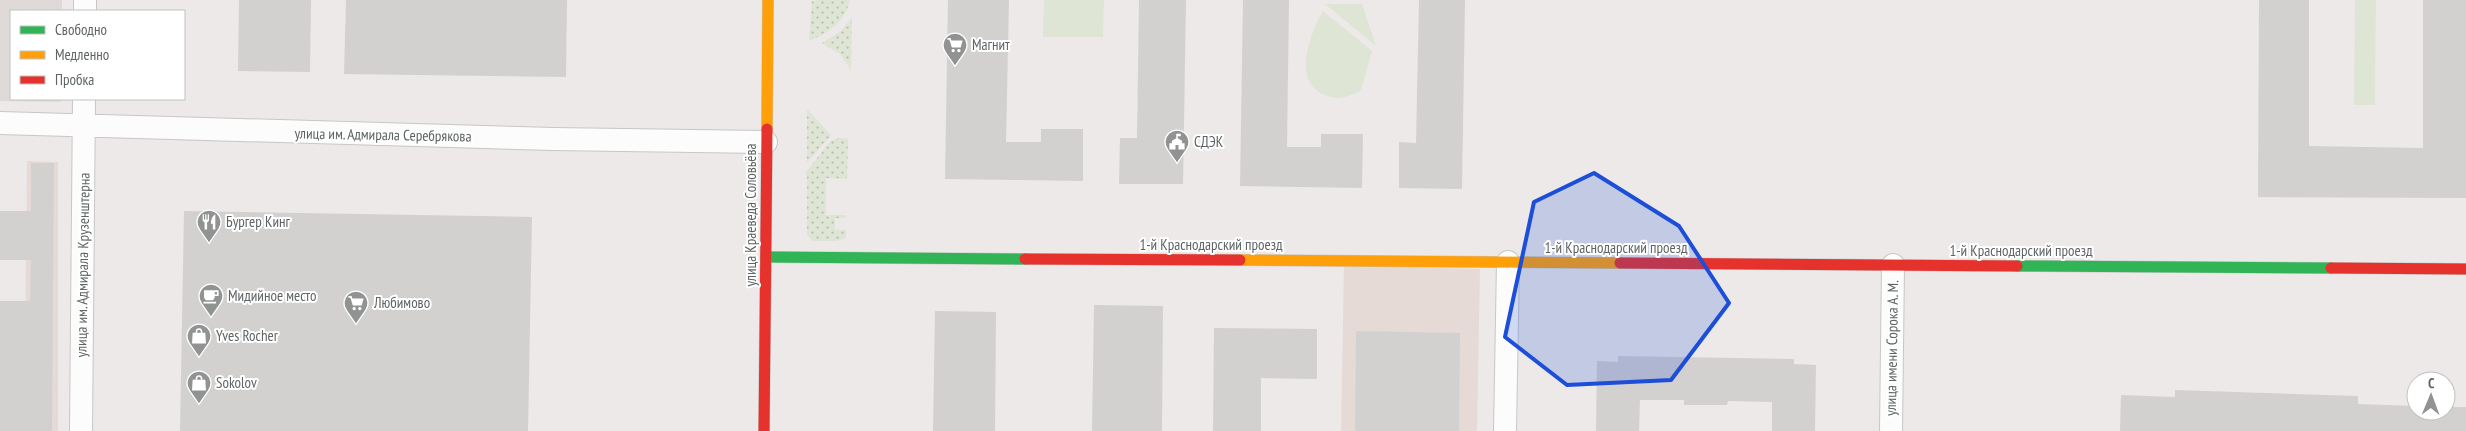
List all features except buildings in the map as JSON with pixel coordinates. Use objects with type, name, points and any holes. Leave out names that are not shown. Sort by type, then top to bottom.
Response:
[{"type":"street","name":"улица Краеведа Соловьёва","points":[[764,431],[768,0]]},
{"type":"street","name":"улица им. Адмирала Крузенштерна","points":[[81,431],[84,100]]},
{"type":"street","name":"улица им. Адмирала Серебрякова","points":[[0,123],[84,124],[154,129],[553,139],[766,142]]},
{"type":"street","name":"1-й Краснодарский проезд","points":[[766,257],[2466,269]]},
{"type":"street","points":[[1505,431],[1508,262]]},
{"type":"street","name":"улица имени Сорока А. М.","points":[[1891,431],[1893,265]]},
{"type":"highlighted area","points":[[1594,173],[1679,226],[1729,303],[1671,380],[1567,385],[1505,337],[1534,202]]},
{"type":"shaded area","points":[[0,0],[62,0],[62,10],[10,10],[10,100],[61,100],[61,102],[0,101]]},
{"type":"shaded area","points":[[27,161],[58,162],[58,431],[24,431]]},
{"type":"shaded area","points":[[1344,265],[1480,269],[1477,431],[1341,431]]},
{"type":"green space","points":[[850,0],[844,15],[835,26],[809,41],[812,1]]},
{"type":"green space","points":[[1044,0],[1104,0],[1103,37],[1043,37]]},
{"type":"green space","points":[[2355,0],[2376,0],[2375,105],[2354,105]]},
{"type":"green space","points":[[1325,4],[1362,4],[1376,46]]},
{"type":"green space","points":[[1323,11],[1372,51],[1361,90],[1352,95],[1335,98],[1325,95],[1315,89],[1309,80],[1306,69],[1306,57],[1313,32]]},
{"type":"green space","points":[[852,17],[851,70],[841,55],[822,43],[841,31]]},
{"type":"green space","points":[[807,109],[831,135],[807,163]]},
{"type":"green space","points":[[838,138],[848,139],[847,179],[826,178],[826,215],[846,215],[846,218],[835,218],[835,230],[846,230],[846,238],[837,241],[812,241],[807,234],[807,176],[805,173],[831,141]]},
{"type":"traffic: fast","points":[[766,257],[1025,259]]},
{"type":"traffic: fast","points":[[2017,266],[2331,268]]},
{"type":"traffic: slow","points":[[767,129],[768,0]]},
{"type":"traffic: slow","points":[[1240,260],[1620,263]]},
{"type":"traffic: jam","points":[[764,431],[767,129]]},
{"type":"traffic: jam","points":[[1025,259],[1240,260]]},
{"type":"traffic: jam","points":[[1620,263],[2017,266]]},
{"type":"traffic: jam","points":[[2331,268],[2466,269]]},
{"type":"place","name":"Магнит","points":[[955,66]]},
{"type":"place","name":"СДЭК","points":[[1177,163]]},
{"type":"place","name":"Бургер Кинг","points":[[209,243]]},
{"type":"place","name":"Мидийное место","points":[[211,317]]},
{"type":"place","name":"Любимово","points":[[356,324]]},
{"type":"place","name":"Yves Rocher","points":[[199,357]]},
{"type":"place","name":"Sokolov","points":[[199,404]]}]
